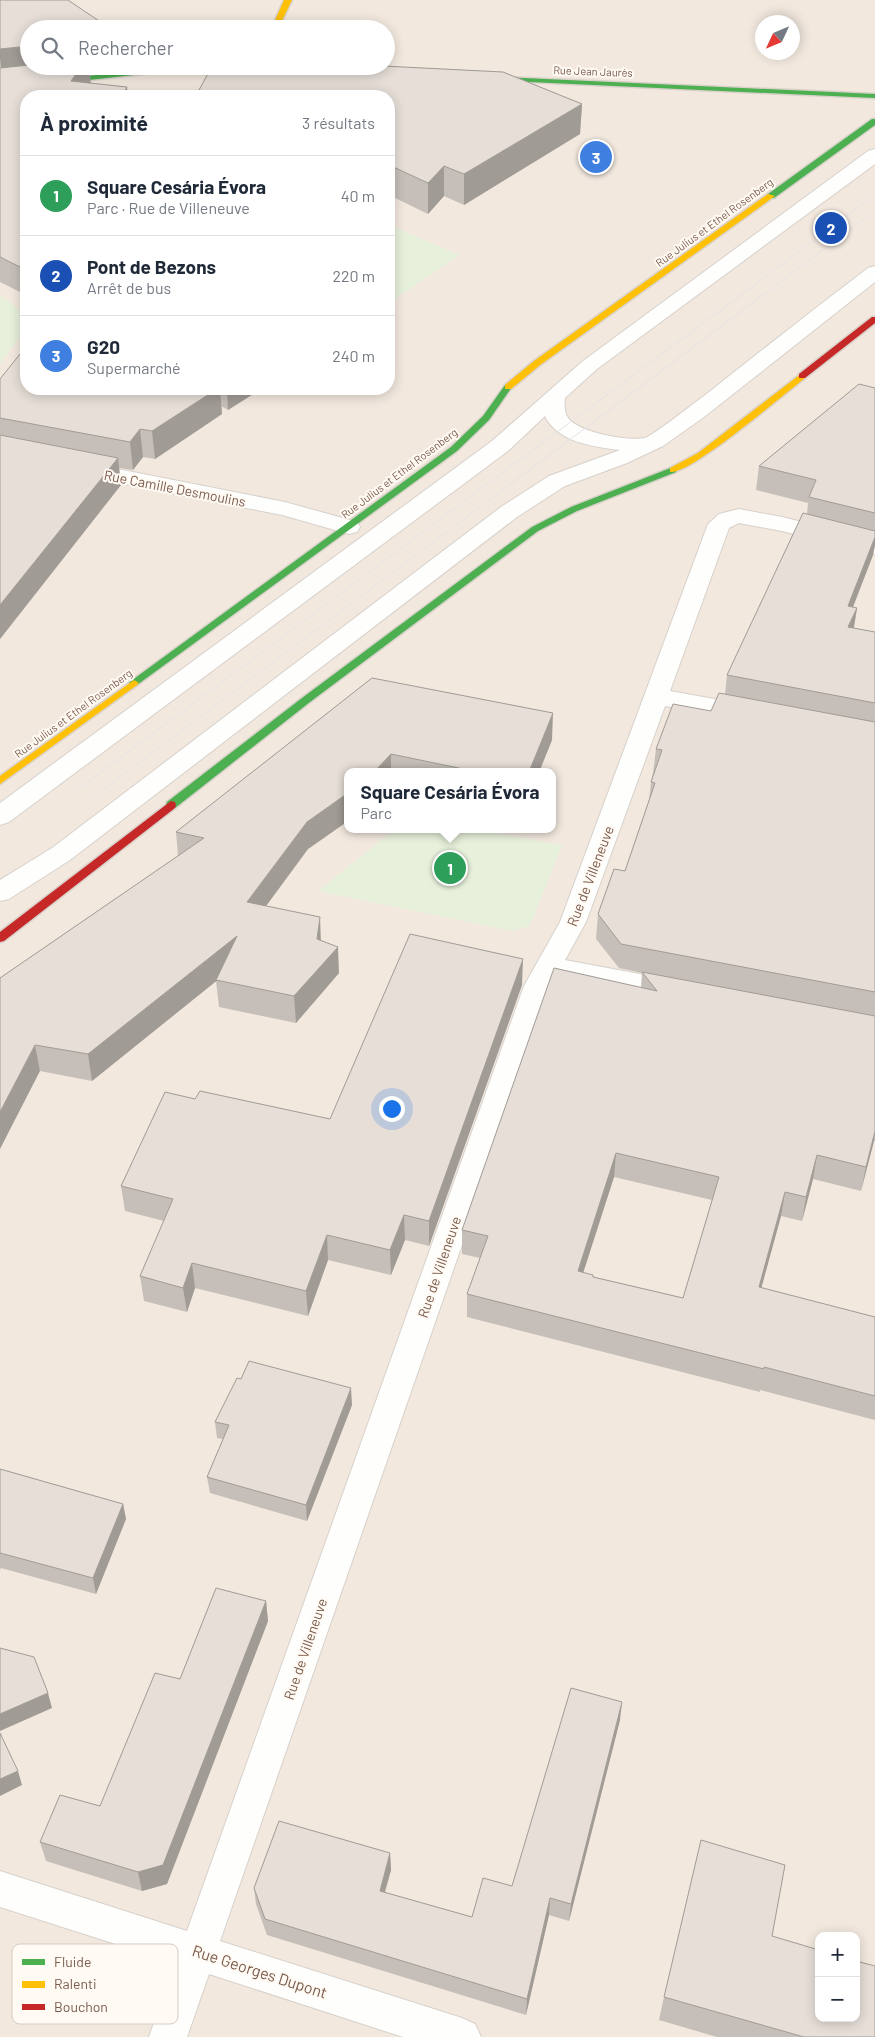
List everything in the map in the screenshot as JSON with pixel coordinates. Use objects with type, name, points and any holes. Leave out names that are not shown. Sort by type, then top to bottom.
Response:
[{"type":"main road","points":[[278,20],[288,0]]},
{"type":"main road","points":[[0,88],[116,75]]},
{"type":"main road","name":"Rue Jean Jaurès","points":[[474,77],[875,96]]},
{"type":"main road","name":"Rue Julius et Ethel Rosenberg","points":[[0,781],[349,527],[470,435],[510,385],[530,369],[875,121]]},
{"type":"main road","points":[[0,938],[298,706],[521,539],[552,519],[666,474],[701,455],[875,319]]},
{"type":"street","points":[[0,816],[500,446],[590,365],[875,155]]},
{"type":"street","points":[[0,892],[61,854],[509,512],[557,481],[619,458],[650,443],[696,412],[875,272]]},
{"type":"street","points":[[555,396],[552,404],[555,417],[570,430],[603,441],[628,444],[650,443]]},
{"type":"street","name":"Rue Camille Desmoulins","points":[[58,464],[285,509],[349,527]]},
{"type":"street","name":"Rue de Villeneuve","points":[[178,2010],[535,996],[548,967],[573,922],[719,524],[727,519],[739,516],[782,524],[875,547]]},
{"type":"street","points":[[656,696],[767,717]]},
{"type":"street","points":[[548,967],[699,996]]},
{"type":"street","name":"Rue Georges Dupont","points":[[0,1889],[175,1944]]},
{"type":"street","name":"Rue Georges Dupont","points":[[178,1945],[462,2037]]},
{"type":"street","name":"Rue de Villeneuve","points":[[168,2037],[173,2024]]},
{"type":"shaded area","points":[[0,0],[875,0],[875,2037],[0,2037]]},
{"type":"green space","points":[[395,228],[460,255],[395,299]]},
{"type":"green space","points":[[0,295],[20,310],[20,337],[0,363]]},
{"type":"green space","points":[[390,833],[494,833],[562,845],[530,926],[512,931],[318,891]]},
{"type":"building","points":[[0,0],[68,0],[98,20],[20,20],[20,47],[0,49]]},
{"type":"building","points":[[20,66],[20,75],[75,75],[71,81],[127,87],[125,90],[20,90],[20,267],[0,257],[0,68]]},
{"type":"building","points":[[395,67],[503,72],[582,104],[464,174],[444,166],[428,183],[395,168],[395,90],[199,90],[207,75],[395,75]]},
{"type":"building","points":[[20,354],[20,395],[208,395],[152,431],[140,429],[130,442],[0,418],[0,379]]},
{"type":"building","points":[[859,384],[875,388],[875,513],[809,497],[816,480],[759,466]]},
{"type":"building","points":[[0,435],[118,458],[0,605]]},
{"type":"building","points":[[803,513],[875,531],[875,537],[848,606],[857,608],[848,627],[875,632],[875,703],[727,675]]},
{"type":"building","points":[[372,678],[553,713],[531,768],[459,768],[391,754],[378,768],[344,768],[344,796],[307,822],[247,902],[320,917],[317,939],[338,947],[294,996],[216,980],[237,936],[88,1054],[35,1045],[0,1112],[0,978],[204,838],[176,832]]},
{"type":"building","points":[[719,693],[875,722],[875,992],[621,944],[598,914],[614,869],[625,871],[655,783],[651,782],[662,750],[656,749],[673,704],[711,711]]},
{"type":"building","points":[[410,934],[523,959],[429,1221],[404,1215],[390,1250],[327,1235],[306,1291],[192,1263],[183,1288],[140,1276],[173,1199],[121,1186],[165,1092],[195,1099],[200,1091],[330,1119]]},
{"type":"building","points":[[554,968],[657,991],[642,972],[875,1016],[875,1131],[866,1167],[817,1155],[806,1197],[785,1192],[759,1287],[875,1317],[875,1396],[467,1294],[488,1236],[462,1230]],"holes":[[[616,1153],[719,1177],[683,1298],[593,1277],[593,1275],[578,1271]]]},
{"type":"building","points":[[249,1361],[351,1388],[306,1505],[207,1477],[229,1425],[215,1422],[237,1378],[241,1379]]},
{"type":"building","points":[[0,1469],[123,1504],[93,1578],[0,1553]]},
{"type":"building","points":[[216,1588],[266,1601],[163,1865],[138,1872],[40,1842],[60,1795],[100,1806],[155,1673],[180,1679]]},
{"type":"building","points":[[0,1648],[34,1657],[48,1693],[0,1714]]},
{"type":"building","points":[[571,1688],[622,1702],[571,1904],[550,1898],[527,1999],[265,1919],[254,1888],[279,1821],[390,1853],[380,1891],[472,1917],[483,1878],[512,1886]]},
{"type":"building","points":[[0,1733],[18,1771],[0,1779]]},
{"type":"building","points":[[701,1840],[785,1865],[772,1936],[815,1949],[815,2022],[860,2022],[860,1962],[875,1966],[875,2037],[804,2037],[664,1997]]},
{"type":"tram line","points":[[77,790],[875,195]]},
{"type":"tram line","points":[[92,798],[875,211]]},
{"type":"traffic: fast","points":[[0,88],[116,75]]},
{"type":"traffic: fast","points":[[484,78],[875,96]]},
{"type":"traffic: fast","points":[[771,196],[875,121]]},
{"type":"traffic: fast","points":[[134,683],[454,449],[486,418],[508,387]]},
{"type":"traffic: fast","points":[[171,805],[306,700],[535,529],[574,509],[673,470]]},
{"type":"traffic: slow","points":[[278,20],[288,0]]},
{"type":"traffic: slow","points":[[508,387],[537,363],[771,196]]},
{"type":"traffic: slow","points":[[673,470],[701,455],[802,376]]},
{"type":"traffic: slow","points":[[0,781],[134,683]]},
{"type":"traffic: jam","points":[[802,376],[875,319]]},
{"type":"traffic: jam","points":[[0,938],[171,805]]},
{"type":"place","name":"G20","points":[[596,157]]},
{"type":"place","name":"Pont de Bezons","points":[[831,228]]},
{"type":"place","name":"Square Cesária Évora","points":[[450,868]]}]
